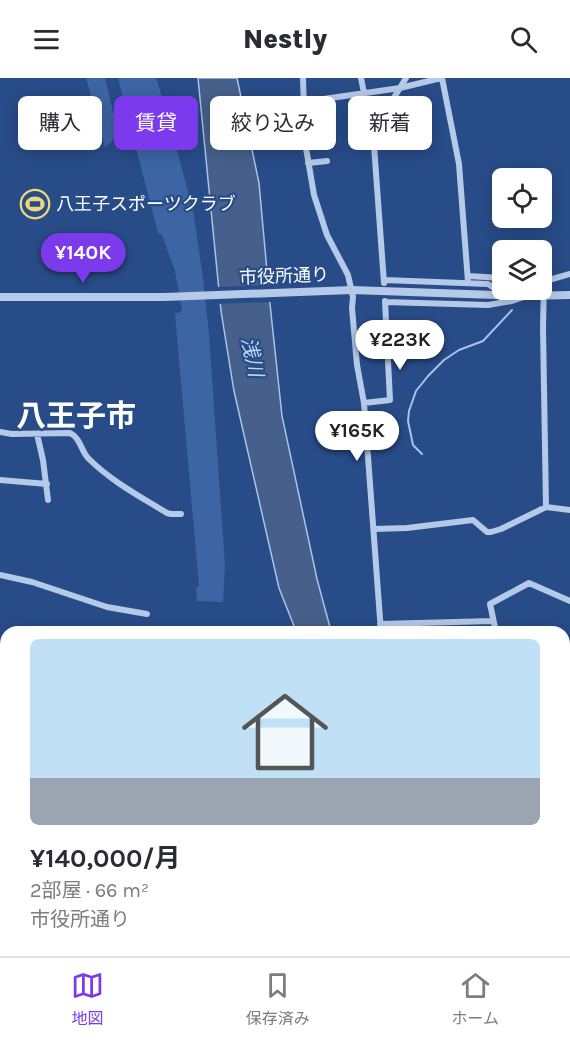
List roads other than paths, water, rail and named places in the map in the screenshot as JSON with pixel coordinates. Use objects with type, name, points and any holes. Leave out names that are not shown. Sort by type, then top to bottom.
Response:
[{"type":"street","points":[[303,78],[303,96]]},
{"type":"street","points":[[361,78],[364,93]]},
{"type":"street","points":[[406,78],[373,132],[384,281],[492,278]]},
{"type":"street","points":[[336,97],[400,88],[442,78],[459,164],[468,279]]},
{"type":"street","points":[[307,150],[314,195],[320,216],[330,242],[346,269],[353,297],[357,365],[364,403],[380,626]]},
{"type":"street","points":[[308,163],[327,161]]},
{"type":"street","points":[[552,279],[570,274]]},
{"type":"street","points":[[468,279],[492,287]]},
{"type":"street","name":"市役所通り","points":[[0,297],[165,297],[350,290],[492,294]]},
{"type":"street","name":"市役所通り","points":[[552,295],[570,295]]},
{"type":"street","points":[[364,403],[390,400],[385,301],[488,304],[515,300]]},
{"type":"street","points":[[543,300],[546,507]]},
{"type":"street","points":[[0,432],[12,434],[70,433],[75,436],[87,458],[109,475],[167,513],[181,514]]},
{"type":"street","points":[[37,434],[48,500]]},
{"type":"street","points":[[0,480],[46,484]]},
{"type":"street","points":[[374,529],[407,528],[473,520],[490,532],[546,507],[570,510]]},
{"type":"street","points":[[0,575],[32,582],[107,607],[147,614]]},
{"type":"street","points":[[494,626],[490,604],[529,583],[570,601]]},
{"type":"street","points":[[412,626],[493,621]]},
{"type":"water","name":"浅川","points":[[198,78],[237,78],[241,96],[210,96],[210,150],[252,150],[259,183],[282,416],[317,579],[330,626],[294,626],[279,588],[234,391],[221,311]]},
{"type":"waterway","points":[[422,454],[413,445],[408,421],[416,391],[444,360],[459,350],[483,341],[512,310]]},
{"type":"place","name":"八王子スポーツクラブ","points":[[35,204]]},
{"type":"district","name":"八王子市","points":[[76,416]]}]
